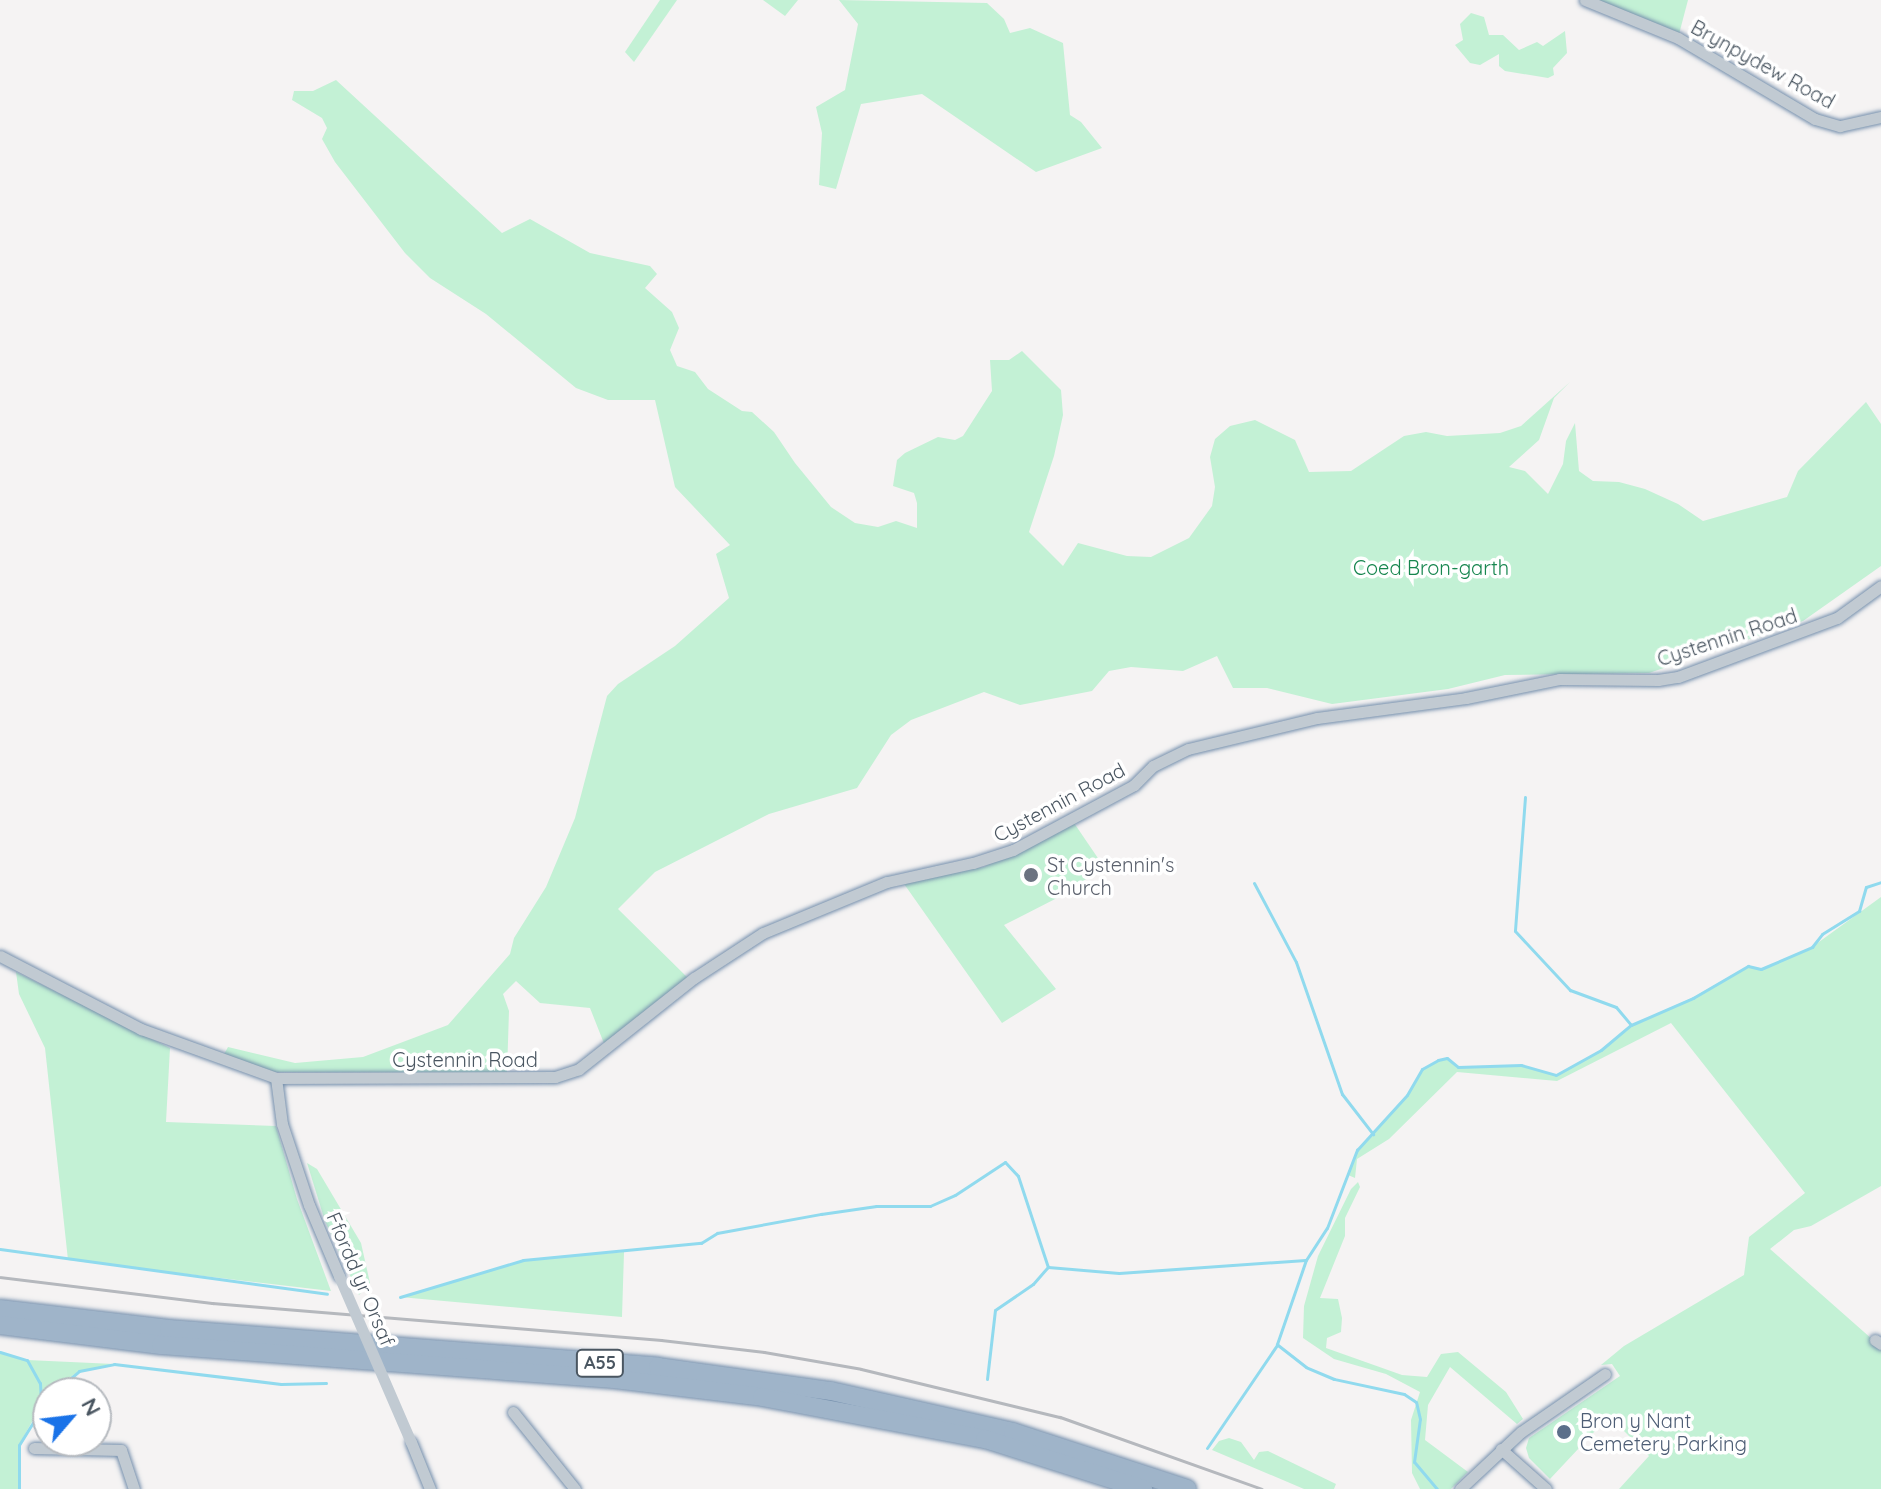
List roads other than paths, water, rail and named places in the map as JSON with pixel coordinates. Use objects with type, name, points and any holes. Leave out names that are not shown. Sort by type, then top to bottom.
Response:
[{"type":"highway","name":"A55","points":[[0,1309],[169,1329],[658,1367],[831,1391],[1013,1432],[1187,1489]]},
{"type":"highway","name":"A55","points":[[0,1325],[161,1345],[614,1379],[762,1397],[985,1439],[1143,1489]]},
{"type":"street","name":"Brynpydew Road","points":[[1585,0],[1678,38],[1815,119],[1840,126],[1881,117]]},
{"type":"street","name":"Cystennin Road","points":[[276,1078],[541,1077],[567,1074],[607,1048],[694,978],[763,933],[887,882],[973,863],[1013,850],[1134,785],[1153,766],[1188,749],[1317,718],[1466,698],[1559,679],[1678,677],[1837,618],[1881,586]]},
{"type":"street","points":[[0,956],[141,1029],[276,1078]]},
{"type":"street","name":"Ffordd yr Orsaf","points":[[276,1078],[282,1124],[309,1205],[430,1489]]},
{"type":"street","points":[[1460,1489],[1501,1449],[1605,1374]]},
{"type":"street","points":[[513,1412],[575,1489]]},
{"type":"street","points":[[1501,1449],[1546,1489]]},
{"type":"street","points":[[112,1450],[121,1450],[134,1489]]},
{"type":"waterway","points":[[1525,797],[1515,931],[1570,990],[1616,1007],[1631,1025]]},
{"type":"waterway","points":[[1437,1489],[1414,1462],[1420,1419],[1416,1402],[1404,1394],[1334,1379],[1306,1367],[1277,1344],[1306,1260],[1327,1228],[1357,1150],[1407,1095],[1422,1069],[1438,1060],[1447,1058],[1458,1067],[1521,1065],[1556,1075],[1601,1050],[1631,1025],[1693,998],[1748,966],[1761,969],[1812,947],[1822,934],[1859,911],[1866,887],[1881,882]]},
{"type":"waterway","points":[[1254,883],[1296,962],[1342,1094],[1373,1134]]},
{"type":"waterway","points":[[400,1297],[523,1260],[701,1243],[717,1233],[876,1206],[930,1206],[955,1195],[1005,1162],[1018,1176],[1048,1267],[1119,1273],[1306,1260]]},
{"type":"waterway","points":[[0,1249],[327,1294]]},
{"type":"waterway","points":[[987,1379],[995,1310],[1033,1284],[1048,1267]]},
{"type":"waterway","points":[[1207,1448],[1277,1345]]},
{"type":"waterway","points":[[0,1352],[27,1360],[37,1377]]},
{"type":"waterway","points":[[72,1377],[79,1371],[114,1364],[281,1384],[326,1383]]},
{"type":"waterway","points":[[19,1489],[19,1445],[32,1424]]},
{"type":"railway","points":[[0,1277],[212,1303],[661,1340],[764,1352],[861,1369],[1060,1417],[1262,1489]]},
{"type":"place","name":"St Cystennin's Church","points":[[1031,875]]},
{"type":"place","name":"Bron y Nant Cemetery Parking","points":[[1564,1432]]},
{"type":"park label","name":"Coed Bron-garth","points":[[1431,567]]}]
